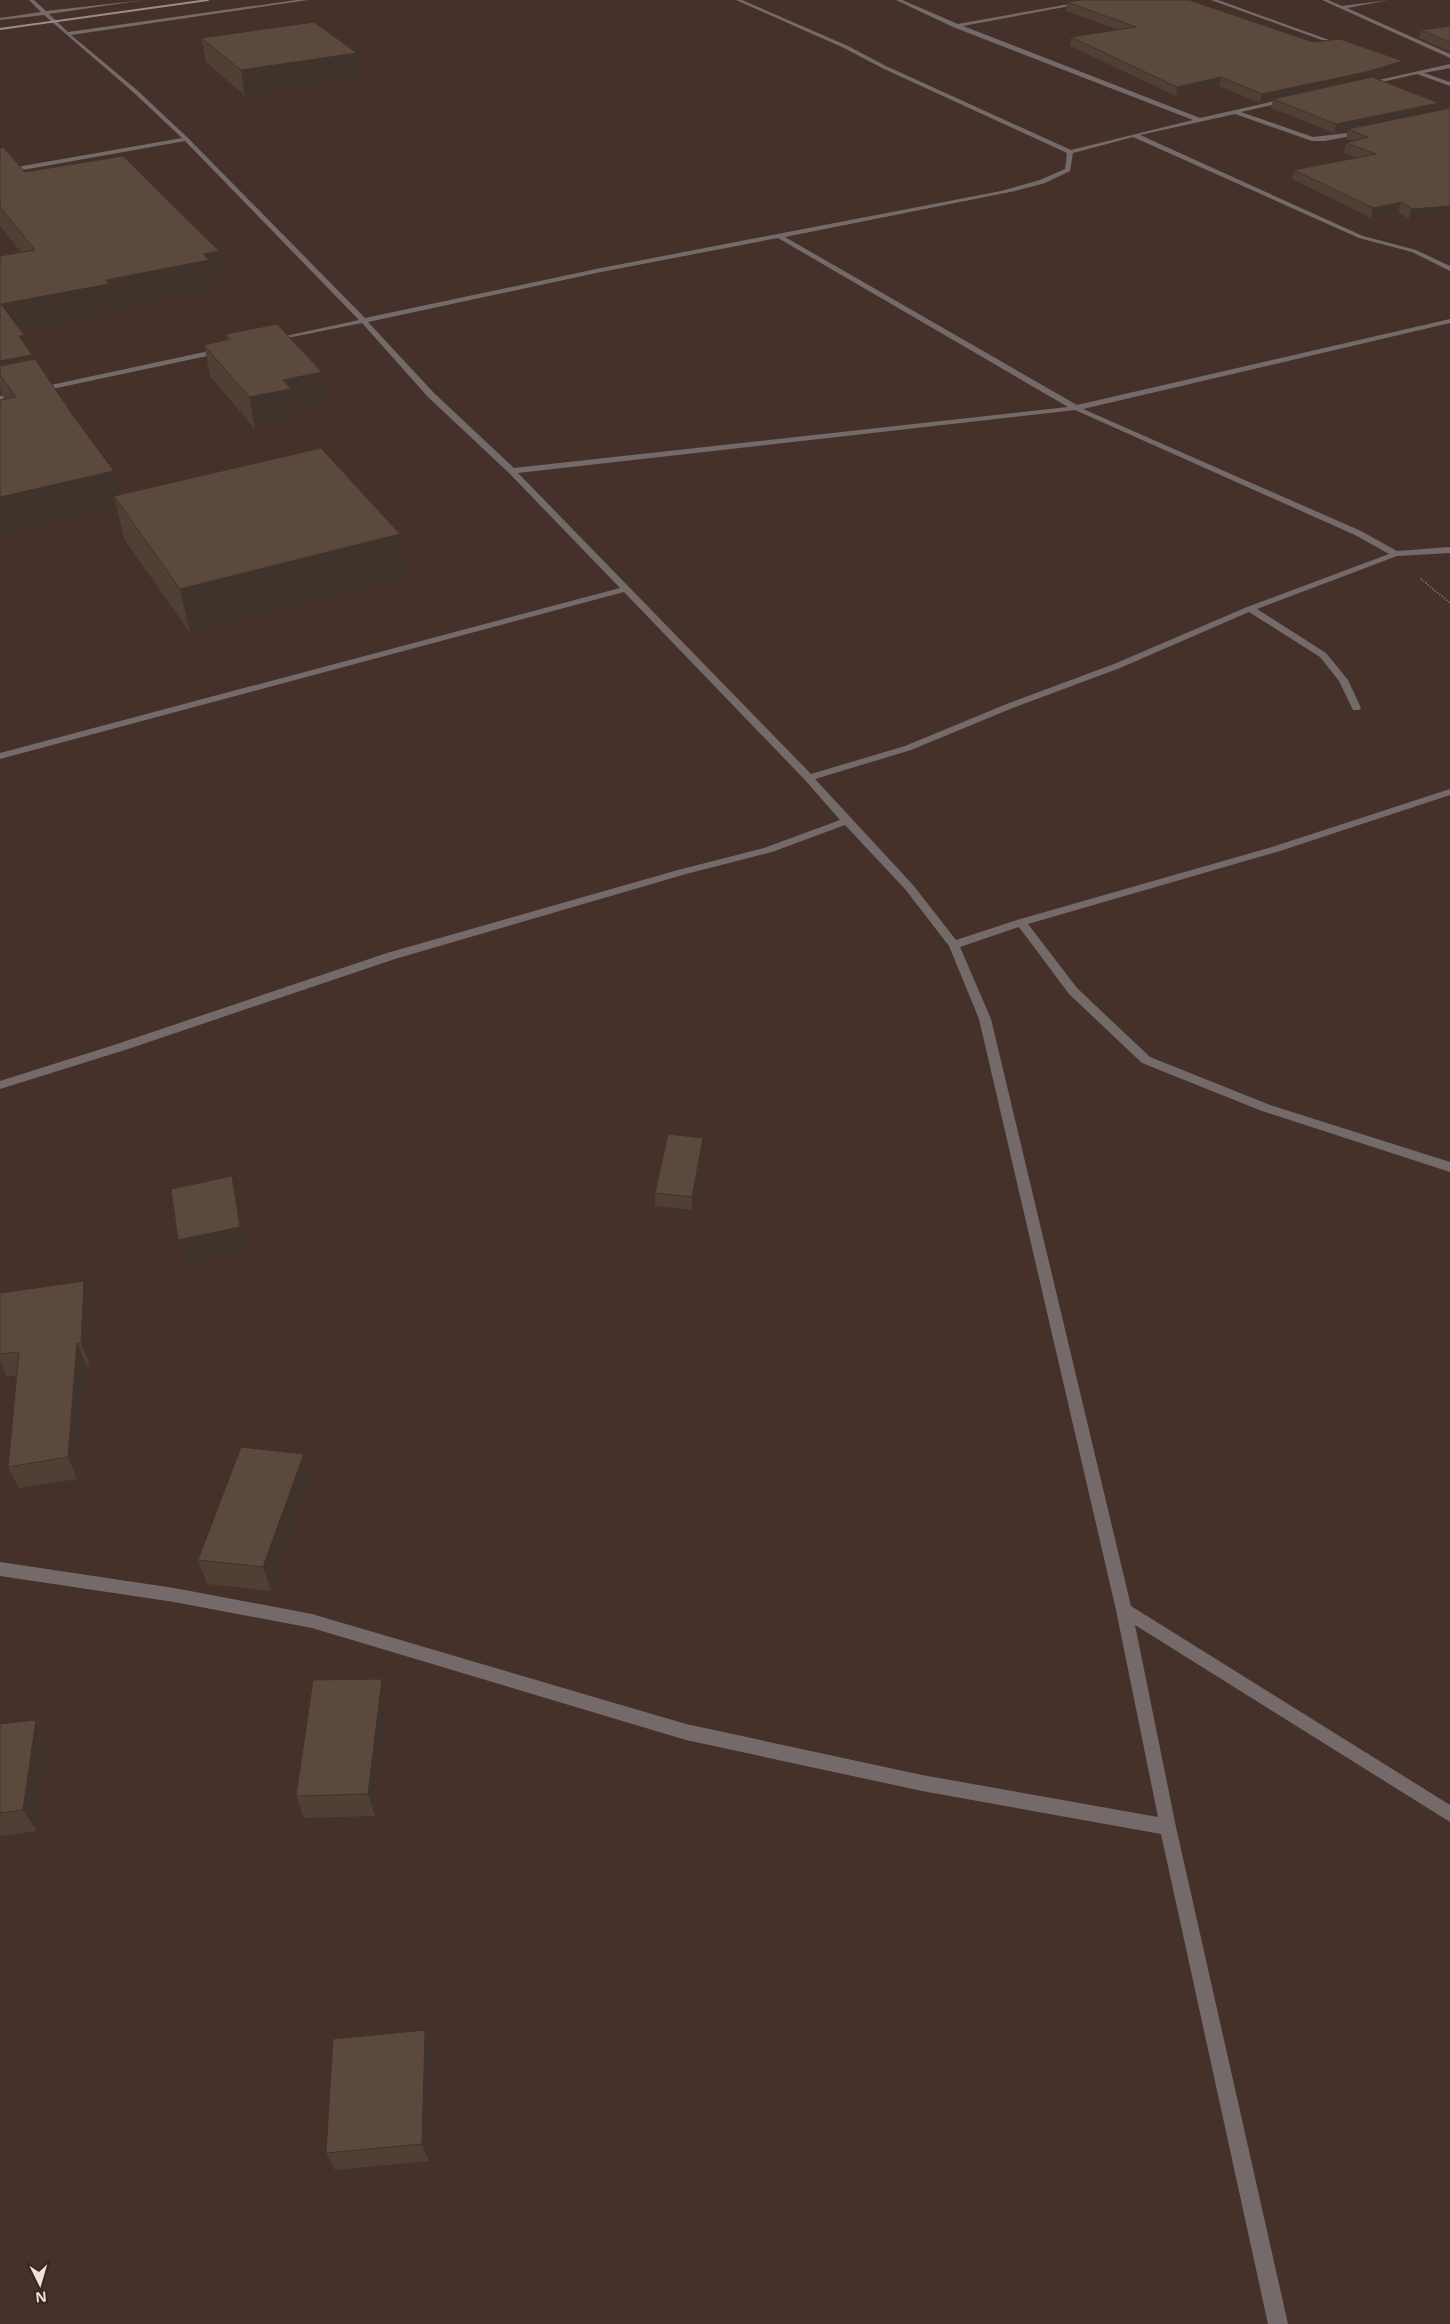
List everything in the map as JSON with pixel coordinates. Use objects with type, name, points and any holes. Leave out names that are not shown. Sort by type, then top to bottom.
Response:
[{"type":"street","points":[[31,0],[67,34],[135,91],[186,139],[364,321],[431,394],[512,471],[809,778],[847,822],[909,887],[954,945],[985,1019],[1124,1610],[1168,1827],[1278,2324]]},
{"type":"street","points":[[0,19],[142,0]]},
{"type":"street","points":[[67,34],[306,0]]},
{"type":"street","points":[[738,0],[846,47],[884,67],[1070,152],[1134,135],[1299,98]]},
{"type":"street","points":[[898,0],[955,26],[1199,120]]},
{"type":"street","points":[[955,26],[1100,0]]},
{"type":"street","points":[[1213,0],[1349,48]]},
{"type":"street","points":[[1324,0],[1450,56]]},
{"type":"street","points":[[1342,8],[1387,0]]},
{"type":"street","points":[[1354,86],[1450,66]]},
{"type":"street","points":[[1409,69],[1450,84]]},
{"type":"street","points":[[1235,112],[1312,139],[1325,140],[1373,129]]},
{"type":"street","points":[[1134,135],[1361,237],[1414,251],[1450,270]]},
{"type":"street","points":[[0,172],[186,139]]},
{"type":"street","points":[[268,341],[480,295],[942,205],[1052,179],[1068,170],[1070,152]]},
{"type":"street","points":[[779,236],[1076,408],[1358,533],[1396,554]]},
{"type":"street","points":[[512,471],[1076,408],[1450,322]]},
{"type":"street","points":[[0,398],[230,349]]},
{"type":"street","points":[[809,778],[908,748],[1012,705],[1117,666],[1250,609],[1396,554],[1450,550]]},
{"type":"street","points":[[0,756],[626,589]]},
{"type":"street","points":[[1250,609],[1323,655],[1343,680],[1356,708]]},
{"type":"street","points":[[954,945],[1021,922],[1276,849],[1450,792]]},
{"type":"street","points":[[0,1084],[121,1047],[391,956],[682,872],[768,850],[847,822]]},
{"type":"street","points":[[1021,922],[1073,991],[1146,1060],[1266,1108],[1450,1167]]},
{"type":"street","points":[[0,1569],[174,1595],[312,1621],[686,1732],[922,1783],[1168,1827]]},
{"type":"street","points":[[1124,1610],[1450,1814]]},
{"type":"building","points":[[1081,0],[1189,0],[1313,42],[1340,39],[1403,61],[1366,72],[1262,94],[1221,77],[1177,87],[1071,37],[1136,27],[1067,2]]},
{"type":"building","points":[[314,22],[357,53],[241,70],[201,38]]},
{"type":"building","points":[[1450,26],[1450,42],[1421,30]]},
{"type":"building","points":[[1372,77],[1439,103],[1336,124],[1273,99]]},
{"type":"building","points":[[1450,108],[1450,206],[1412,209],[1401,202],[1373,208],[1294,170],[1376,154],[1346,143],[1368,137],[1348,129]]},
{"type":"building","points":[[3,147],[25,172],[123,156],[219,251],[203,254],[209,260],[106,280],[109,284],[1,304],[24,335],[19,336],[32,355],[0,361],[0,256],[35,250],[0,207],[0,148]]},
{"type":"building","points":[[277,324],[322,372],[283,380],[291,389],[249,397],[204,345],[230,339],[226,334]]},
{"type":"building","points":[[35,359],[74,417],[114,471],[0,497],[0,400],[16,397],[0,375],[0,366]]},
{"type":"building","points":[[321,448],[400,534],[180,589],[114,496]]},
{"type":"building","points":[[668,1134],[703,1138],[692,1197],[655,1193]]},
{"type":"building","points":[[232,1176],[240,1227],[178,1240],[171,1189]]},
{"type":"building","points":[[84,1281],[81,1343],[77,1343],[68,1457],[8,1467],[19,1352],[0,1354],[0,1293]]},
{"type":"building","points":[[241,1447],[304,1454],[263,1567],[198,1560]]},
{"type":"building","points":[[382,1679],[368,1794],[296,1796],[313,1680]]},
{"type":"building","points":[[36,1720],[23,1810],[0,1813],[0,1724]]},
{"type":"building","points":[[425,2030],[422,2144],[326,2153],[333,2039]]},
{"type":"railway","points":[[0,29],[208,0]]}]
